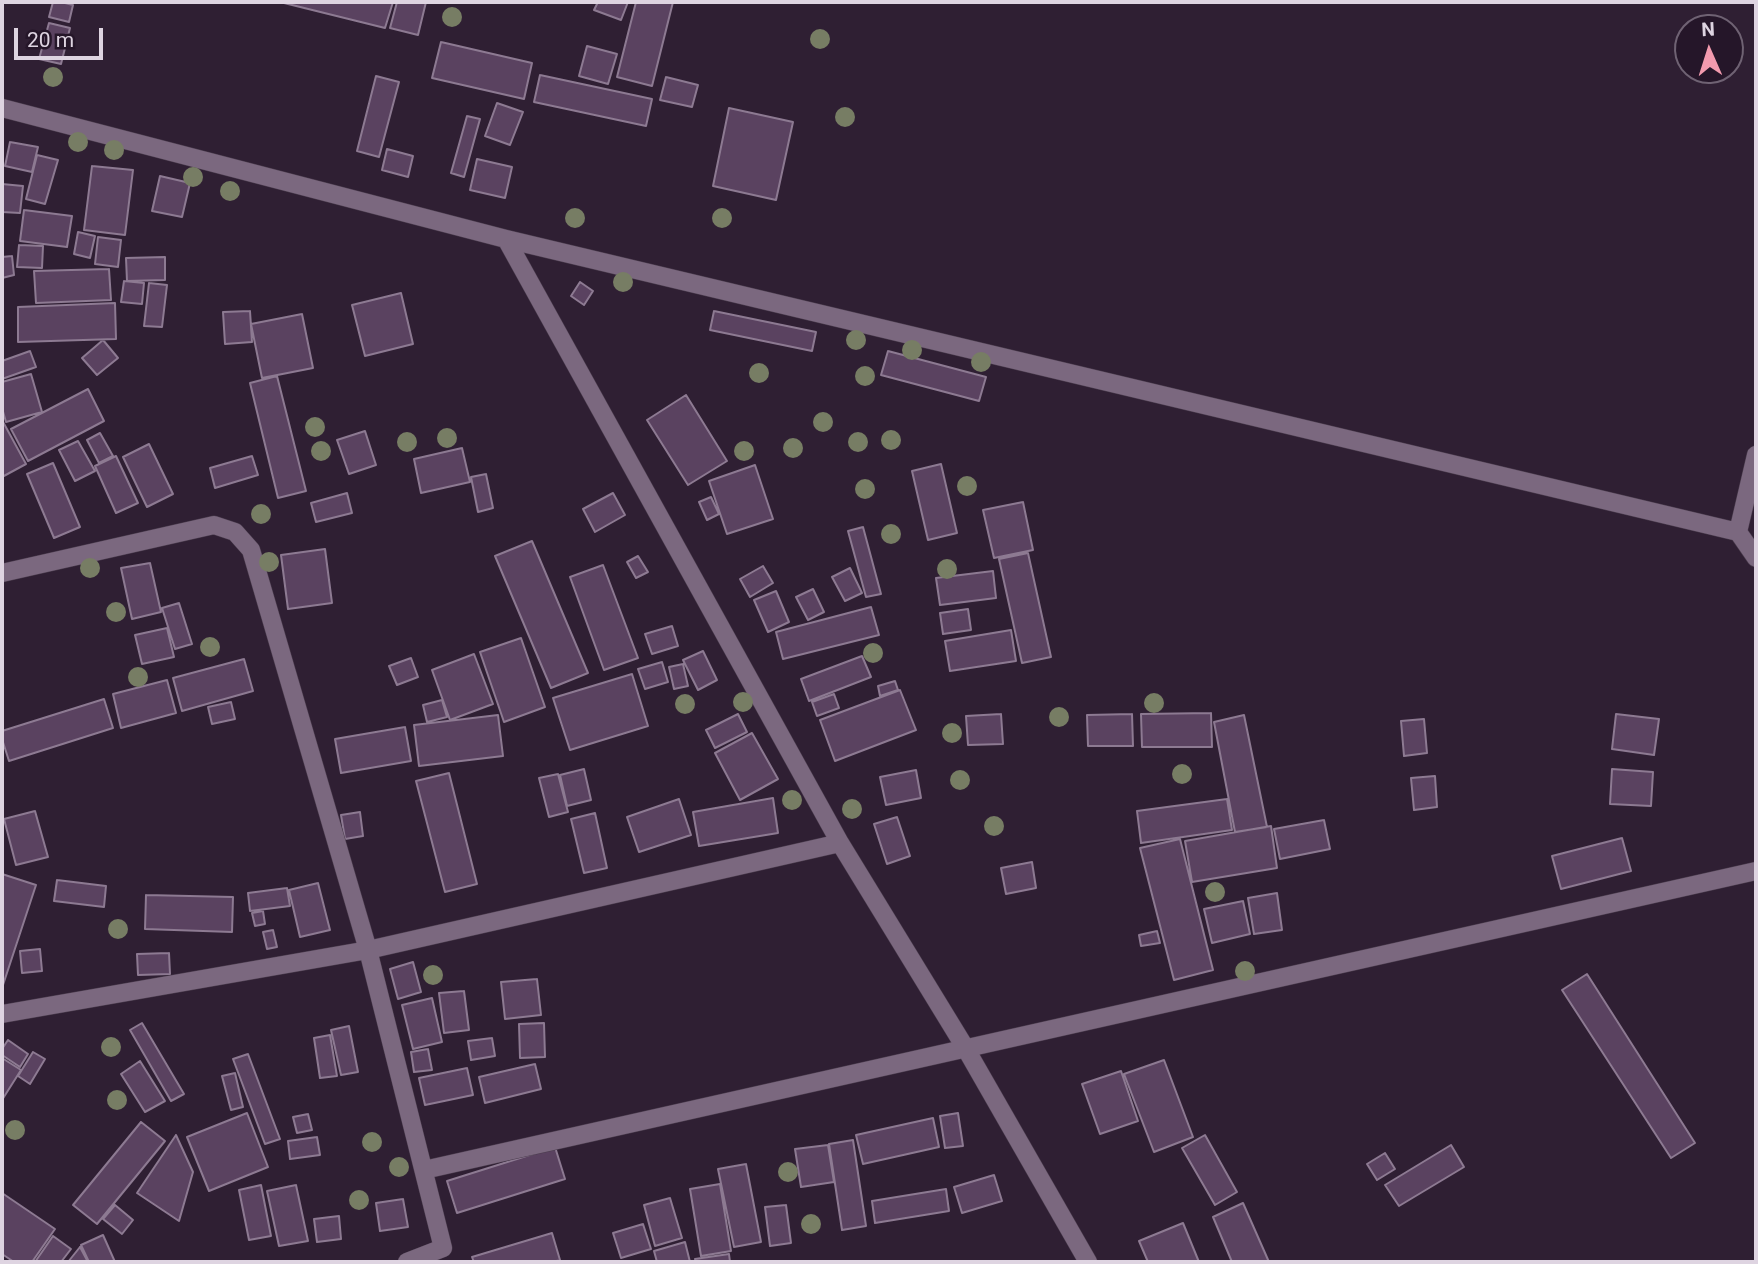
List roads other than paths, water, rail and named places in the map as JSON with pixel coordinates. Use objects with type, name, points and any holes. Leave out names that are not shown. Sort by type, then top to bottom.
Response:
[{"type":"street","points":[[2,108],[506,239],[1738,532],[1756,558]]},
{"type":"street","points":[[506,239],[840,843],[966,1049],[1088,1262]]},
{"type":"street","points":[[1738,532],[1756,456]]},
{"type":"street","points":[[2,573],[214,525],[235,532],[251,550],[368,950],[445,1255],[407,1262]]},
{"type":"street","points":[[2,1014],[368,950],[840,843]]},
{"type":"street","points":[[424,1170],[1756,872]]}]
